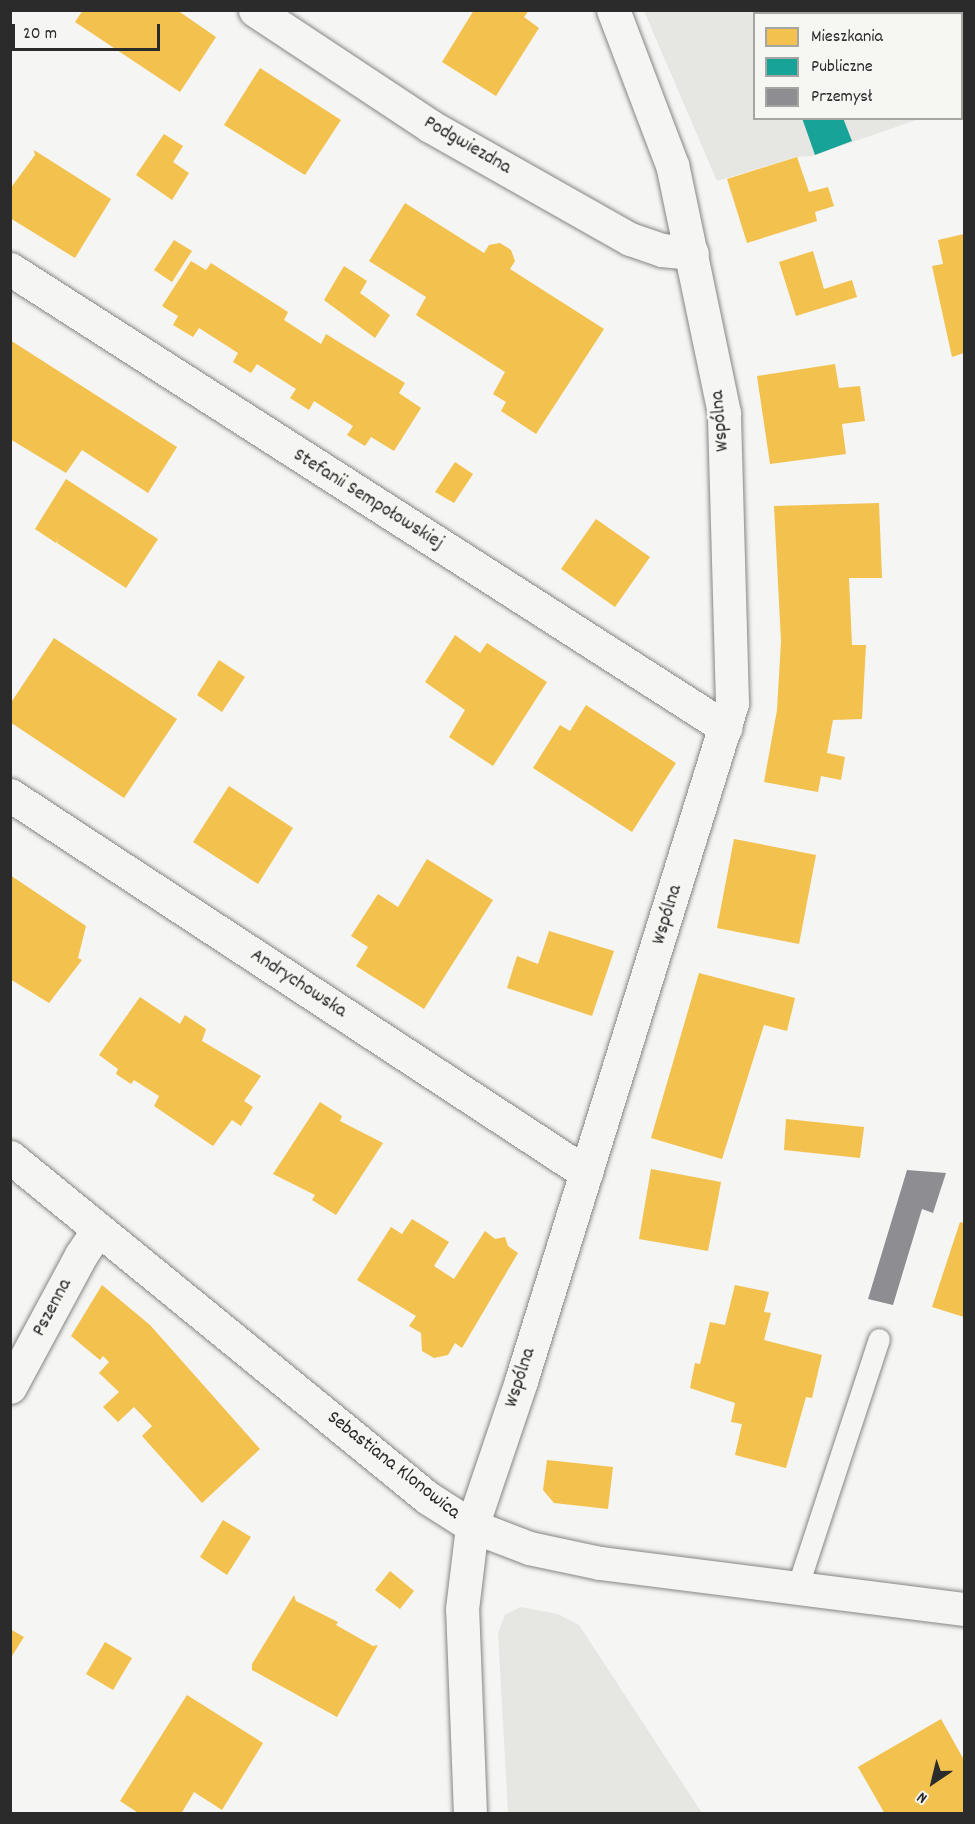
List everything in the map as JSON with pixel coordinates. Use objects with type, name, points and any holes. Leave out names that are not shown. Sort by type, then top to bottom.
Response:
[{"type":"street","name":"Podgwiezdna","points":[[255,10],[430,126],[630,239],[662,250],[692,254]]},
{"type":"street","name":"Wspólna","points":[[470,1814],[462,1609],[472,1526],[586,1173],[732,703],[724,413],[672,165],[613,10]]},
{"type":"street","name":"Stefanii Sempołowskiej","points":[[10,269],[726,728]]},
{"type":"street","name":"Andrychowska","points":[[10,795],[586,1173]]},
{"type":"street","name":"Sebastiana Klonowica","points":[[10,1157],[428,1498],[472,1526],[529,1548],[600,1563],[964,1609]]},
{"type":"street","name":"Pszenna","points":[[10,1388],[81,1255],[99,1230]]},
{"type":"lane","points":[[797,1588],[879,1340]]},
{"type":"shaded area","points":[[644,11],[964,11],[963,28],[963,12],[753,12],[753,120],[916,120],[812,156],[796,157],[717,181]]},
{"type":"shaded area","points":[[520,1607],[558,1614],[579,1625],[702,1813],[508,1813],[498,1633],[505,1615]]},
{"type":"building: Mieszkania","points":[[83,10],[177,10],[216,37],[180,92],[75,22]]},
{"type":"building: Mieszkania","points":[[474,10],[529,10],[524,17],[539,28],[496,96],[442,62]]},
{"type":"building: Mieszkania","points":[[260,68],[341,120],[305,175],[224,125]]},
{"type":"building: Mieszkania","points":[[164,134],[183,146],[173,162],[189,173],[172,200],[136,175]]},
{"type":"building: Mieszkania","points":[[34,150],[111,199],[75,258],[10,218],[10,189],[35,155]]},
{"type":"building: Mieszkania","points":[[797,157],[809,192],[828,187],[834,206],[815,212],[817,221],[747,243],[727,179]]},
{"type":"building: Mieszkania","points":[[405,203],[484,253],[489,245],[500,243],[511,250],[515,261],[510,269],[604,329],[536,434],[501,411],[506,402],[493,394],[505,372],[416,315],[426,297],[369,261]]},
{"type":"building: Mieszkania","points":[[964,234],[964,353],[952,357],[932,266],[943,264],[938,240]]},
{"type":"building: Mieszkania","points":[[174,240],[192,251],[172,282],[154,270]]},
{"type":"building: Mieszkania","points":[[813,251],[824,289],[852,280],[857,297],[796,316],[779,262]]},
{"type":"building: Mieszkania","points":[[191,261],[206,270],[211,263],[288,312],[284,320],[321,344],[326,334],[405,383],[399,393],[421,408],[394,451],[371,437],[365,446],[347,435],[353,426],[314,401],[309,410],[290,398],[296,389],[257,364],[251,373],[233,362],[238,353],[199,328],[193,337],[173,325],[178,316],[162,306]]},
{"type":"building: Mieszkania","points":[[344,266],[367,281],[360,293],[390,315],[375,338],[324,300]]},
{"type":"building: Mieszkania","points":[[10,340],[177,447],[148,493],[82,450],[66,473],[10,439]]},
{"type":"building: Mieszkania","points":[[835,364],[839,388],[860,386],[865,421],[842,424],[846,454],[770,464],[757,376]]},
{"type":"building: Mieszkania","points":[[455,462],[473,474],[454,503],[435,492]]},
{"type":"building: Mieszkania","points":[[66,479],[158,539],[126,588],[57,543],[59,539],[56,543],[35,529]]},
{"type":"building: Mieszkania","points":[[879,503],[882,578],[849,578],[852,645],[866,645],[862,719],[833,720],[827,753],[845,757],[841,780],[821,776],[818,792],[764,782],[777,710],[781,641],[774,506]]},
{"type":"building: Mieszkania","points":[[596,519],[650,557],[615,607],[561,569]]},
{"type":"building: Mieszkania","points":[[455,635],[480,653],[487,643],[547,682],[493,766],[449,737],[465,710],[425,682]]},
{"type":"building: Mieszkania","points":[[54,638],[177,719],[124,798],[10,722],[10,704]]},
{"type":"building: Mieszkania","points":[[219,660],[245,677],[222,712],[197,695]]},
{"type":"building: Mieszkania","points":[[586,705],[676,763],[632,832],[533,768],[560,725],[570,731]]},
{"type":"building: Mieszkania","points":[[229,786],[293,828],[258,884],[193,842]]},
{"type":"building: Mieszkania","points":[[734,839],[816,855],[799,944],[717,928]]},
{"type":"building: Mieszkania","points":[[427,859],[493,900],[424,1009],[356,966],[368,947],[351,936],[378,894],[398,907]]},
{"type":"building: Mieszkania","points":[[10,875],[86,926],[78,958],[82,960],[49,1003],[10,979]]},
{"type":"building: Mieszkania","points":[[549,931],[614,951],[592,1016],[507,988],[517,956],[538,964]]},
{"type":"building: Mieszkania","points":[[699,973],[795,998],[787,1031],[764,1025],[722,1159],[651,1138]]},
{"type":"building: Mieszkania","points":[[140,997],[180,1024],[185,1015],[206,1029],[202,1041],[261,1076],[244,1101],[253,1107],[241,1126],[232,1120],[213,1146],[154,1106],[159,1096],[134,1080],[131,1084],[116,1074],[118,1069],[99,1055]]},
{"type":"building: Mieszkania","points":[[320,1102],[342,1116],[340,1121],[383,1143],[336,1215],[312,1200],[315,1195],[273,1174]]},
{"type":"building: Mieszkania","points":[[786,1119],[864,1127],[860,1158],[784,1150]]},
{"type":"building: Mieszkania","points":[[651,1169],[721,1182],[708,1251],[639,1239]]},
{"type":"building: Mieszkania","points":[[412,1219],[449,1242],[434,1266],[454,1279],[485,1231],[495,1239],[505,1237],[508,1246],[518,1253],[462,1348],[455,1343],[448,1355],[434,1358],[422,1351],[421,1333],[409,1326],[416,1316],[357,1280],[391,1227],[402,1234]]},
{"type":"building: Mieszkania","points":[[960,1222],[964,1223],[964,1317],[932,1307]]},
{"type":"building: Mieszkania","points":[[102,1285],[150,1325],[260,1449],[202,1503],[142,1436],[152,1426],[134,1407],[118,1422],[103,1407],[119,1392],[99,1373],[109,1362],[103,1356],[100,1360],[71,1336]]},
{"type":"building: Mieszkania","points":[[735,1285],[769,1292],[764,1312],[771,1313],[764,1340],[822,1355],[812,1398],[806,1397],[786,1468],[735,1455],[742,1424],[731,1422],[735,1403],[690,1388],[695,1363],[700,1364],[710,1322],[725,1325]]},
{"type":"building: Mieszkania","points":[[547,1460],[613,1467],[608,1509],[554,1503],[543,1490]]},
{"type":"building: Mieszkania","points":[[223,1520],[251,1537],[227,1575],[200,1557]]},
{"type":"building: Mieszkania","points":[[390,1571],[414,1591],[400,1609],[375,1590]]},
{"type":"building: Mieszkania","points":[[294,1595],[296,1601],[338,1622],[336,1625],[373,1646],[378,1645],[337,1717],[252,1670],[252,1664]]},
{"type":"building: Mieszkania","points":[[10,1629],[24,1637],[10,1659]]},
{"type":"building: Mieszkania","points":[[105,1642],[132,1658],[113,1690],[86,1674]]},
{"type":"building: Mieszkania","points":[[187,1695],[263,1743],[222,1810],[194,1792],[181,1814],[140,1814],[120,1801]]},
{"type":"building: Mieszkania","points":[[941,1719],[964,1760],[964,1814],[885,1814],[858,1767]]},
{"type":"building: Publiczne","points":[[803,120],[844,120],[852,141],[815,155]]},
{"type":"building: Przemysł","points":[[907,1170],[946,1173],[933,1213],[922,1209],[893,1305],[868,1299]]}]
